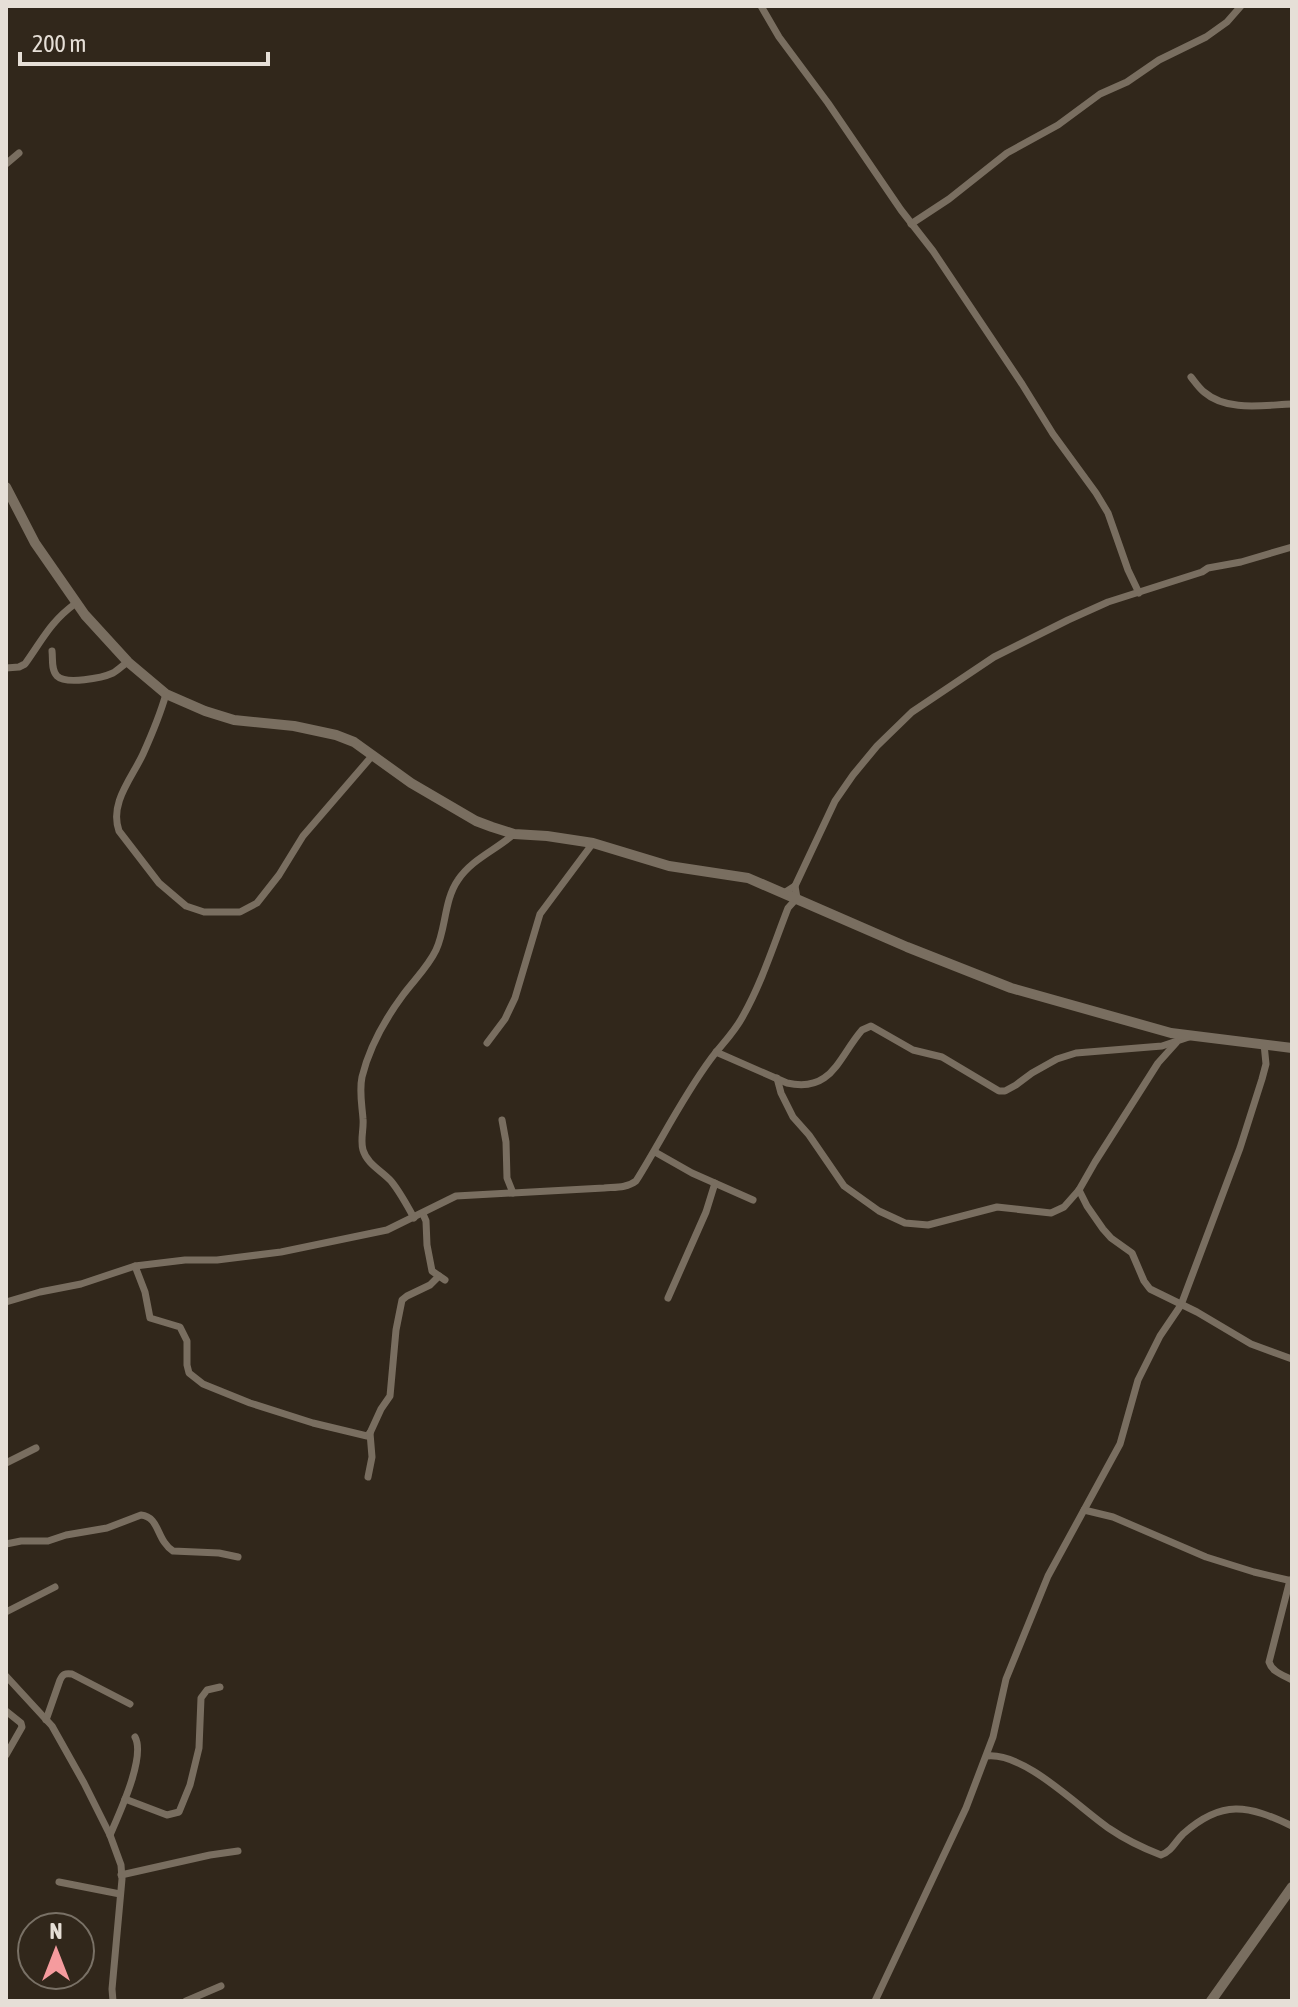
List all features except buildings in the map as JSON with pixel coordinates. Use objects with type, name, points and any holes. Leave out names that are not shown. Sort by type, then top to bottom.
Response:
[{"type":"street","points":[[761,6],[779,37],[933,251],[1108,513],[1139,593]]},
{"type":"street","points":[[911,224],[949,199],[1007,153],[1058,125],[1100,94],[1206,37],[1227,22],[1241,6]]},
{"type":"street","points":[[6,164],[19,153]]},
{"type":"street","points":[[1191,377],[1204,393],[1230,405],[1292,404]]},
{"type":"street","points":[[6,487],[35,543],[85,615],[128,662],[166,694],[234,720],[294,726],[354,742],[411,783],[466,815],[514,834],[593,843],[669,866],[748,878],[1011,988],[1171,1033],[1292,1048]]},
{"type":"street","points":[[784,893],[795,886],[835,801],[853,775],[912,712],[994,657],[1108,602],[1208,568],[1292,547]]},
{"type":"street","points":[[6,668],[25,664],[50,626],[76,603]]},
{"type":"street","points":[[52,651],[56,675],[66,680],[99,678],[128,662]]},
{"type":"street","points":[[166,694],[156,725],[118,804],[116,824],[159,883],[194,910],[240,912],[257,903],[303,836],[372,756]]},
{"type":"street","points":[[414,1218],[390,1180],[366,1158],[361,1146],[364,1124],[362,1078],[383,1027],[438,947],[456,882],[481,857],[514,834]]},
{"type":"street","points":[[487,1043],[505,1019],[515,998],[540,914],[593,843]]},
{"type":"street","points":[[795,886],[797,898]]},
{"type":"street","points":[[6,1302],[81,1284],[135,1266],[281,1252],[387,1230],[456,1196],[626,1187],[636,1181],[677,1111],[744,1016],[788,908],[797,898]]},
{"type":"street","points":[[716,1052],[777,1078],[799,1085],[814,1084],[826,1079],[862,1030],[871,1026],[913,1050],[955,1063],[999,1091],[1005,1091],[1057,1059],[1076,1053],[1162,1046],[1194,1035]]},
{"type":"street","points":[[777,1078],[793,1117],[844,1186],[879,1211],[905,1223],[928,1225],[997,1207],[1051,1213],[1064,1207],[1079,1190],[1158,1063],[1176,1043]]},
{"type":"street","points":[[875,2001],[966,1808],[987,1756],[1011,1666],[1048,1576],[1120,1444],[1138,1380],[1160,1336],[1181,1305],[1240,1148],[1262,1079],[1266,1064],[1264,1044]]},
{"type":"street","points":[[502,1120],[507,1178],[513,1193]]},
{"type":"street","points":[[655,1152],[692,1173],[753,1200]]},
{"type":"street","points":[[668,1298],[706,1212],[715,1183]]},
{"type":"street","points":[[1079,1190],[1103,1229],[1132,1253],[1150,1289],[1251,1344],[1292,1359]]},
{"type":"street","points":[[368,1477],[372,1457],[370,1433],[390,1396],[402,1300],[442,1278],[432,1271],[423,1214]]},
{"type":"street","points":[[135,1266],[145,1292],[150,1318],[180,1327],[187,1341],[189,1373],[203,1384],[313,1423],[367,1436],[370,1433]]},
{"type":"street","points":[[6,1463],[36,1448]]},
{"type":"street","points":[[1084,1510],[1113,1517],[1206,1557],[1291,1581],[1269,1662],[1278,1673],[1292,1680]]},
{"type":"street","points":[[6,1544],[48,1541],[107,1528],[145,1515],[152,1519],[161,1540],[173,1551],[238,1557]]},
{"type":"street","points":[[6,1612],[55,1587]]},
{"type":"street","points":[[46,1720],[60,1680],[66,1673],[130,1704]]},
{"type":"street","points":[[6,1676],[52,1726],[110,1835],[121,1865],[113,2001]]},
{"type":"street","points":[[125,1799],[167,1815],[179,1812],[190,1785],[199,1748],[201,1698],[207,1690],[220,1687]]},
{"type":"street","points":[[6,1711],[22,1727],[6,1755]]},
{"type":"street","points":[[110,1835],[132,1780],[139,1746],[135,1737]]},
{"type":"street","points":[[987,1756],[998,1755],[1035,1773],[1130,1842],[1161,1855],[1169,1852],[1181,1836],[1212,1813],[1230,1809],[1264,1812],[1292,1826]]},
{"type":"street","points":[[121,1875],[238,1851]]},
{"type":"street","points":[[59,1882],[120,1894]]},
{"type":"street","points":[[1211,2001],[1292,1887]]},
{"type":"street","points":[[186,2001],[221,1986]]}]
